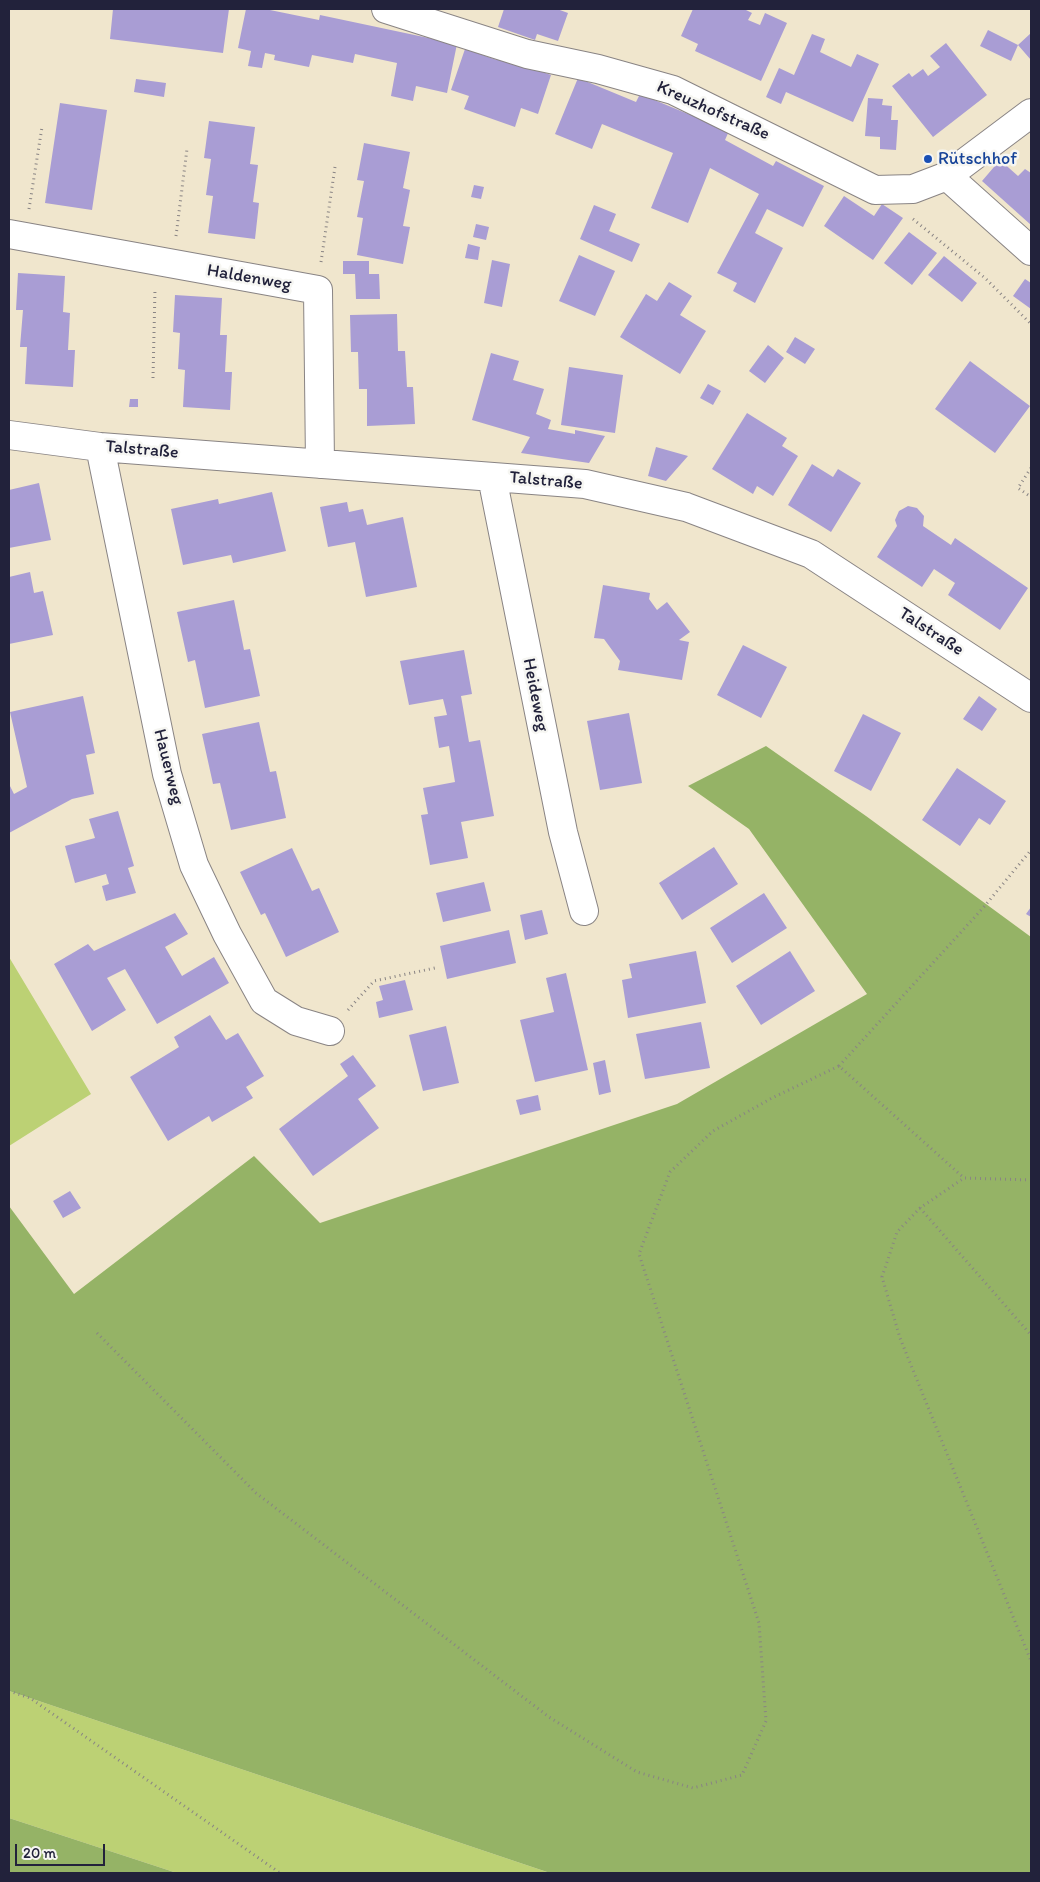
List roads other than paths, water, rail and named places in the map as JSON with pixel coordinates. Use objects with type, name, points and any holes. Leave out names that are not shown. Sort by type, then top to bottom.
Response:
[{"type":"street","name":"Kreuzhofstraße","points":[[386,9],[527,54],[598,69],[673,90],[875,190],[913,189],[947,176],[1031,113]]},
{"type":"street","points":[[947,176],[1031,251]]},
{"type":"street","name":"Haldenweg","points":[[17,236],[318,290],[320,464]]},
{"type":"street","name":"Talstraße","points":[[9,435],[100,447],[585,484],[686,507],[811,554],[1031,698]]},
{"type":"street","name":"Hauerweg","points":[[100,447],[167,774],[194,865],[227,934],[264,1002],[296,1021],[330,1031]]},
{"type":"street","name":"Heideweg","points":[[492,477],[563,832],[584,912]]},
{"type":"place","name":"Rütschhof","points":[[928,159]]}]
